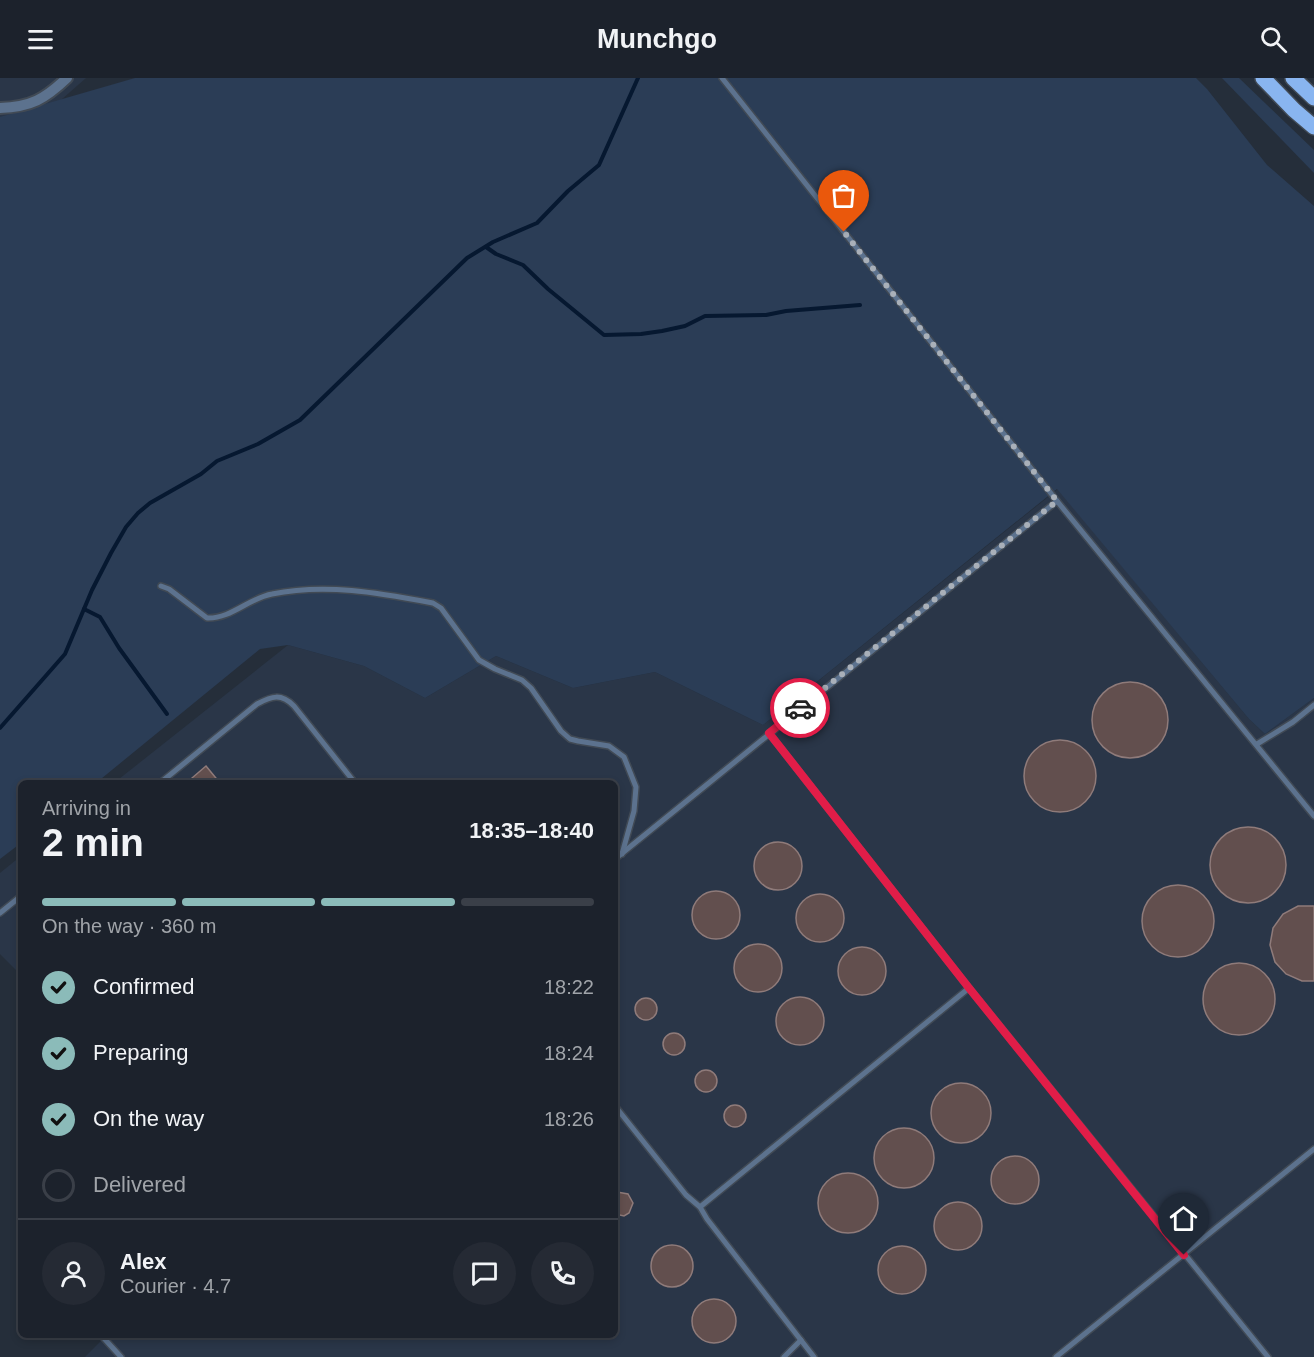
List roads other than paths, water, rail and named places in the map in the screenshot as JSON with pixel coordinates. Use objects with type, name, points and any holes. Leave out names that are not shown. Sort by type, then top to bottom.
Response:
[{"type":"main road","points":[[1263,78],[1314,127]]},
{"type":"main road","points":[[1293,78],[1314,98]]},
{"type":"street","points":[[0,108],[33,103],[50,94],[67,78]]},
{"type":"lane","points":[[722,78],[1057,501],[1314,816]]},
{"type":"lane","points":[[618,857],[1057,501]]},
{"type":"lane","points":[[161,586],[169,589],[207,618],[221,617],[268,594],[309,589],[340,588],[433,603],[441,608],[479,660],[522,680],[531,688],[561,732],[570,739],[609,746],[624,757],[636,787],[634,811],[622,854]]},
{"type":"lane","points":[[164,780],[257,704],[271,696],[286,699],[294,706],[353,780]]},
{"type":"lane","points":[[1257,744],[1293,722],[1314,705]]},
{"type":"lane","points":[[769,733],[969,988],[1268,1357]]},
{"type":"lane","points":[[0,913],[18,898]]},
{"type":"lane","points":[[700,1207],[969,988]]},
{"type":"lane","points":[[618,1111],[686,1195],[700,1207],[814,1357]]},
{"type":"lane","points":[[1056,1357],[1314,1149]]},
{"type":"lane","points":[[104,1338],[121,1357]]},
{"type":"lane","points":[[784,1357],[801,1340]]},
{"type":"waterway","points":[[0,728],[65,654],[92,590],[111,553],[126,527],[138,513],[150,503],[201,474],[217,461],[258,444],[300,420],[467,258],[493,242],[537,223],[568,191],[599,165],[638,78]]},
{"type":"waterway","points":[[486,247],[496,254],[523,265],[548,289],[604,335],[662,331],[685,326],[705,316],[766,315],[786,311],[860,305]]},
{"type":"waterway","points":[[84,609],[100,617],[119,648],[167,714]]}]
